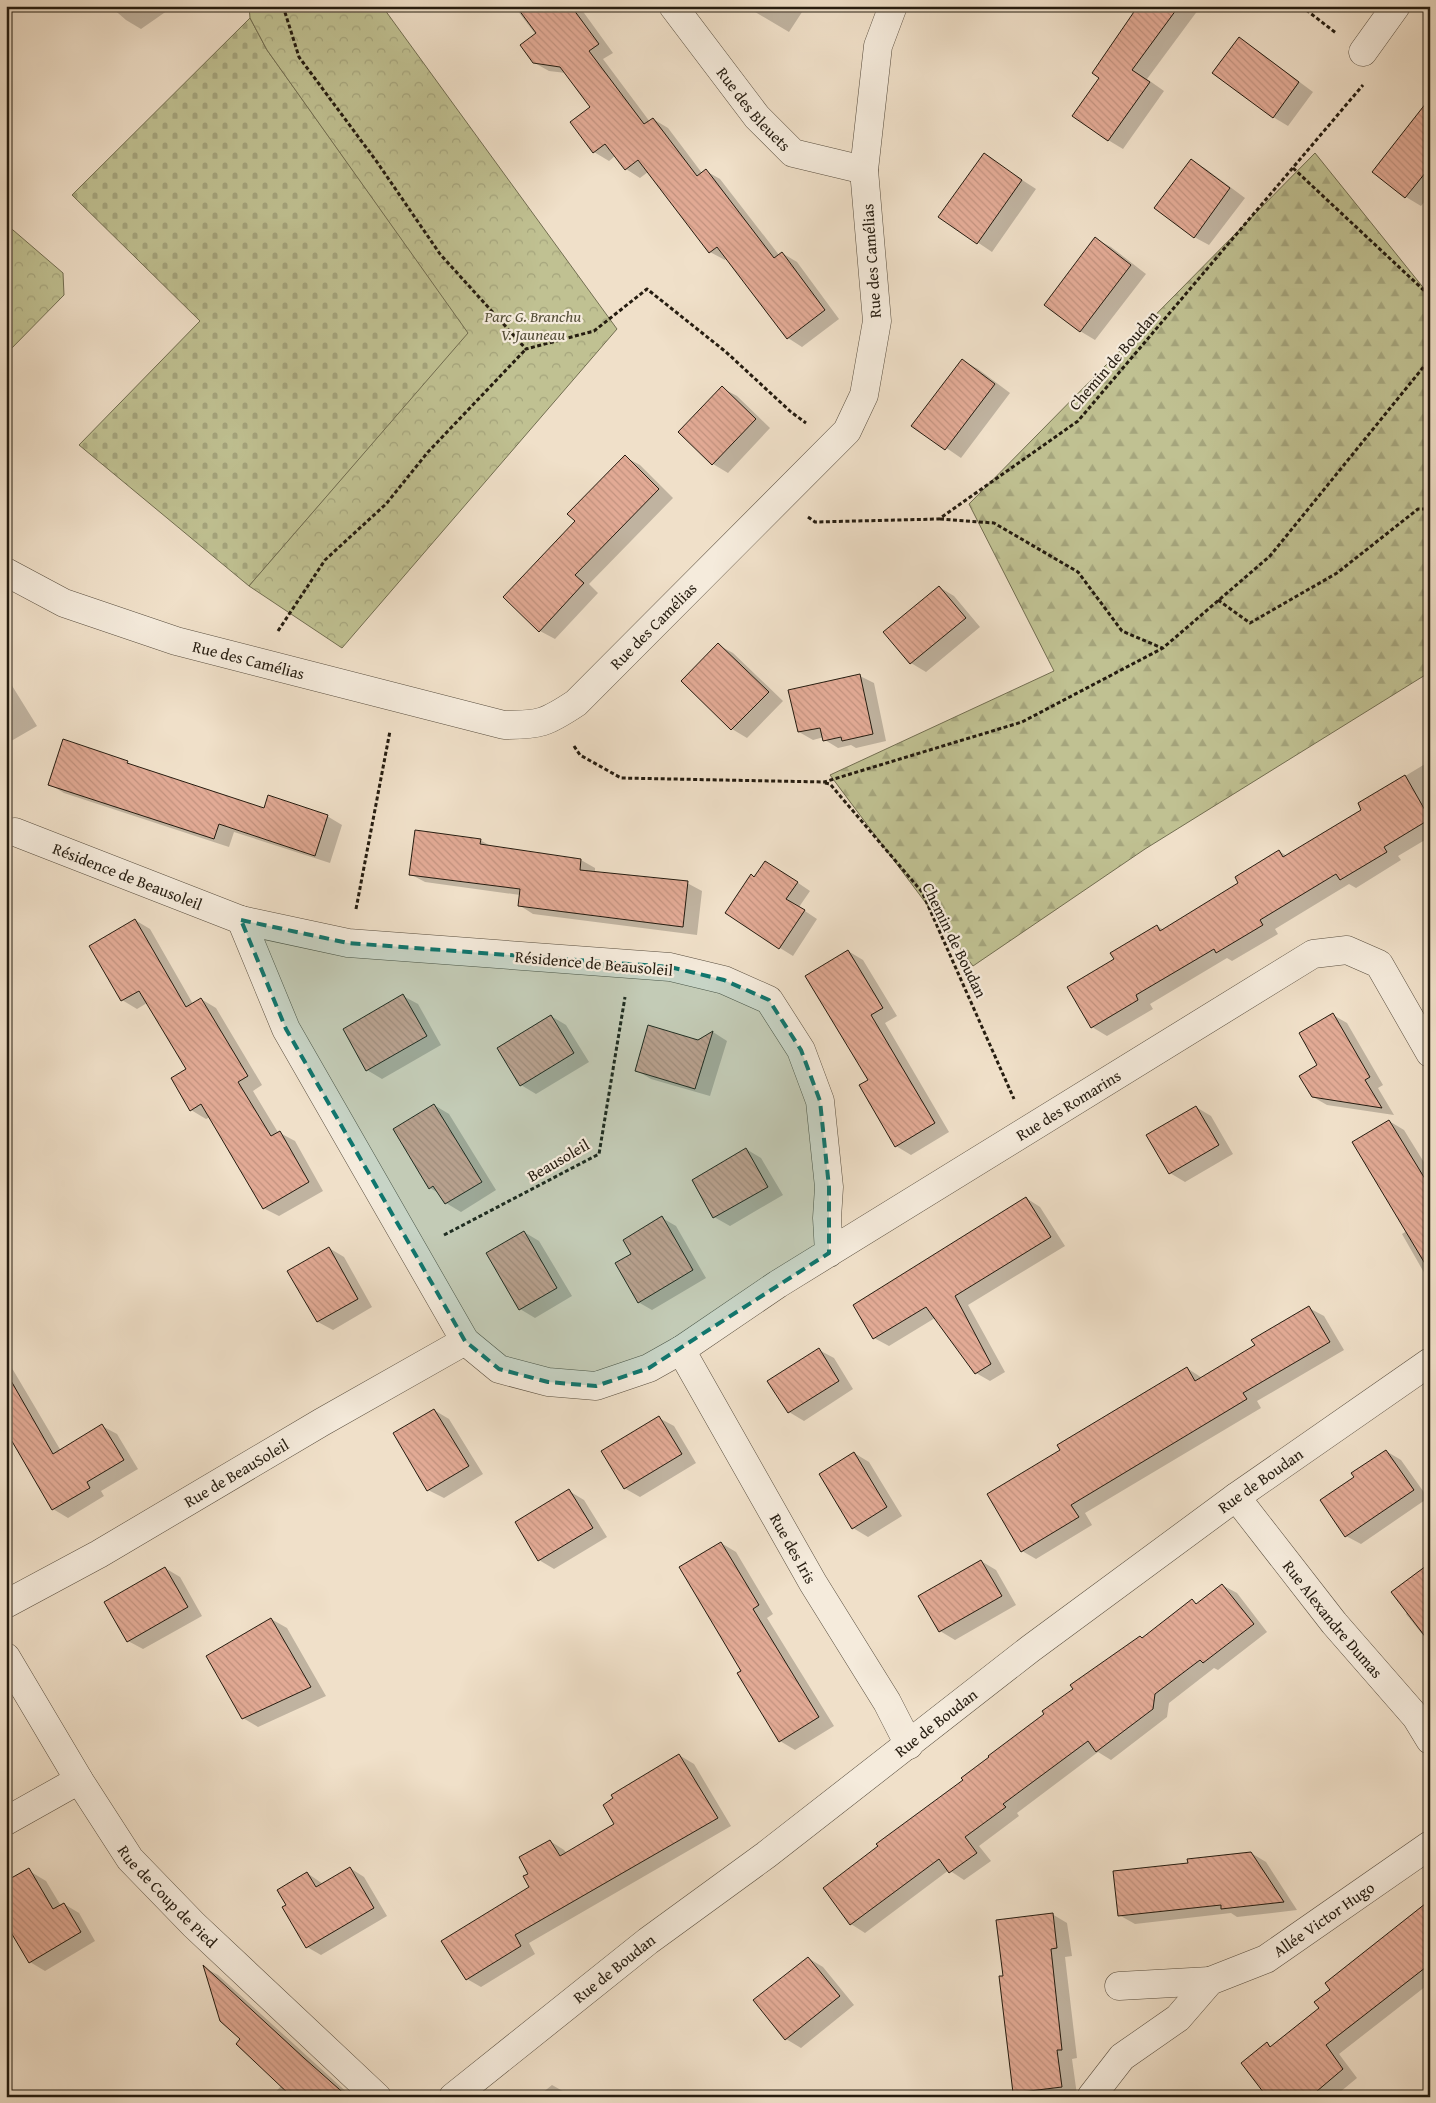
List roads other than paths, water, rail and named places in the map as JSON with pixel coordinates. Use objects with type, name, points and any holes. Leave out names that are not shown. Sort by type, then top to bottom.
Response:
[{"type":"street","name":"Rue des Bleuets","points":[[672,6],[756,117],[793,153],[864,170]]},
{"type":"street","name":"Rue des Camélias","points":[[6,572],[64,603],[176,641],[504,725],[534,725],[554,717],[576,703],[781,496],[836,444],[847,431],[864,395],[877,321],[864,170],[878,46],[893,6]]},
{"type":"street","points":[[1363,52],[1396,6]]},
{"type":"street","name":"Résidence de Beausoleil","points":[[15,832],[241,920],[348,944],[670,967],[724,980],[769,1000],[801,1050],[820,1101],[829,1187],[827,1218],[829,1253]]},
{"type":"street","points":[[241,920],[286,1029],[465,1341],[499,1369],[548,1382],[596,1386],[649,1368],[681,1350]]},
{"type":"street","name":"Rue des Romarins","points":[[681,1350],[778,1284],[1312,954],[1347,950],[1379,964],[1430,1053]]},
{"type":"street","name":"Rue de BeauSoleil","points":[[6,1604],[108,1549],[322,1422],[465,1341]]},
{"type":"street","name":"Rue des Iris","points":[[681,1350],[808,1574],[887,1702],[909,1745]]},
{"type":"street","name":"Rue de Boudan","points":[[453,2097],[648,1941],[747,1870],[1030,1649],[1236,1497],[1430,1362]]},
{"type":"street","name":"Rue Alexandre Dumas","points":[[1236,1497],[1334,1623],[1416,1717],[1430,1740]]},
{"type":"street","name":"Rue de Coup de Pied","points":[[6,1658],[79,1780],[130,1859],[194,1925],[377,2097]]},
{"type":"street","points":[[6,1821],[79,1780]]},
{"type":"street","name":"Allée Victor Hugo","points":[[1118,1986],[1210,1981],[1266,1959],[1430,1845]]},
{"type":"street","name":"Allée Victor Hugo","points":[[1091,2097],[1122,2057],[1178,2018],[1210,1981]]},
{"type":"park label","name":"Parc G. Branchu V. Jauneau","points":[[533,325]]}]
